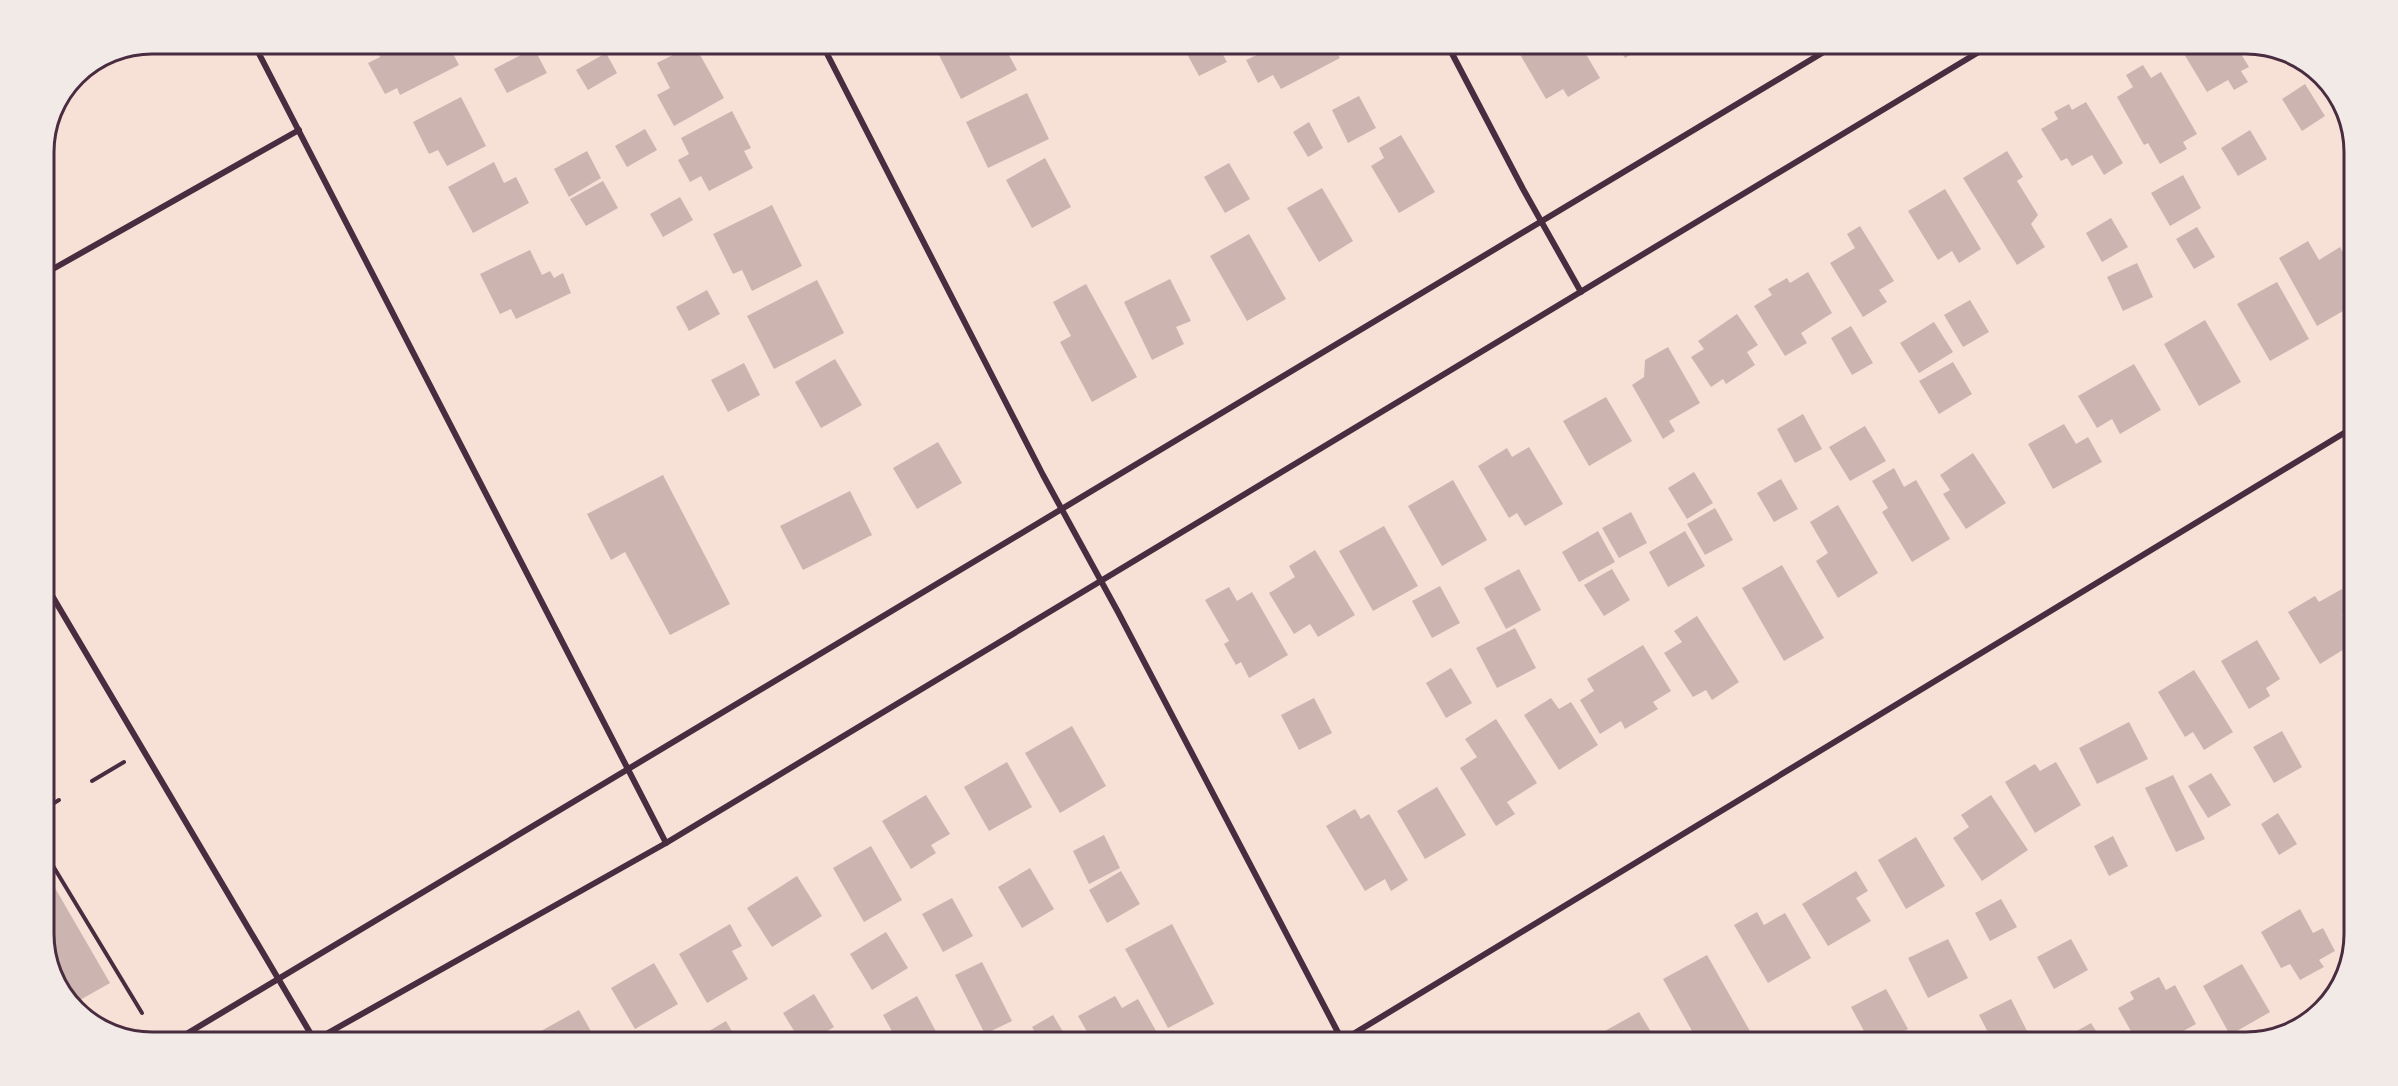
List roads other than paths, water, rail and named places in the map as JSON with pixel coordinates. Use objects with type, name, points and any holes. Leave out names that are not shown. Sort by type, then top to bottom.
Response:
[{"type":"street","points":[[259,54],[666,843]]},
{"type":"street","points":[[827,54],[1043,475],[1101,581],[1337,1032]]},
{"type":"street","points":[[1453,54],[1540,220],[1581,292]]},
{"type":"street","points":[[190,1032],[1820,54]]},
{"type":"street","points":[[332,1032],[666,843],[1975,54]]},
{"type":"street","points":[[54,268],[299,130]]},
{"type":"street","points":[[1358,1032],[2344,434]]},
{"type":"street","points":[[54,599],[279,978],[309,1032]]}]
